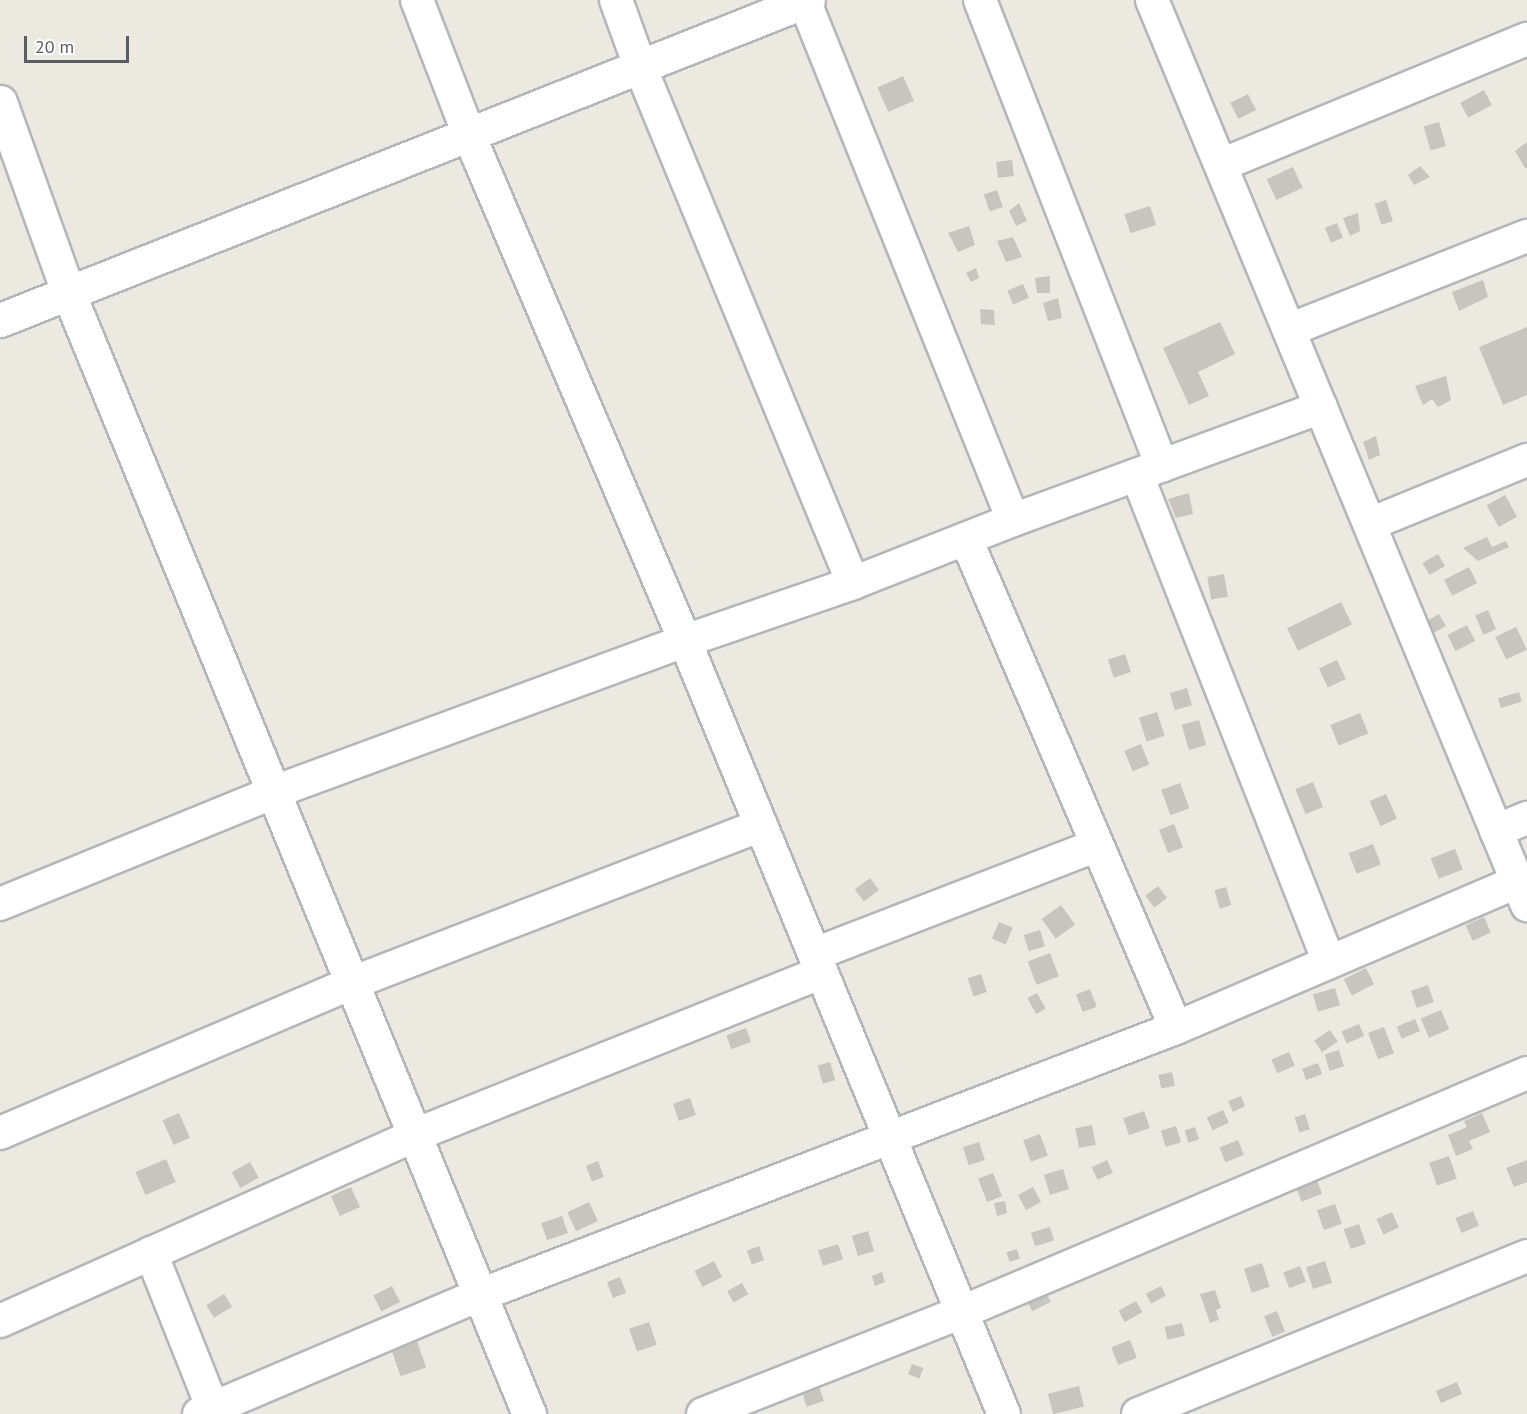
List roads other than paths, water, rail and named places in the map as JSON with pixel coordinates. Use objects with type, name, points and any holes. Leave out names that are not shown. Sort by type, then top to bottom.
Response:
[{"type":"street","points":[[417,0],[469,135],[685,641],[1004,1414]]},
{"type":"street","points":[[616,0],[641,69],[853,583]]},
{"type":"street","points":[[0,320],[641,69],[806,0],[1013,520]]},
{"type":"street","points":[[980,0],[1329,962]]},
{"type":"street","points":[[152,1253],[209,1412],[480,1295],[1176,1028],[1329,962],[1522,893],[1152,0]]},
{"type":"street","points":[[1221,165],[1527,39]]},
{"type":"street","points":[[0,102],[68,292],[529,1414]]},
{"type":"street","points":[[1289,330],[1527,236]]},
{"type":"street","points":[[0,904],[274,792],[685,641],[853,583],[1013,520],[1321,407]]},
{"type":"street","points":[[1370,524],[1527,460]]},
{"type":"street","points":[[966,539],[1176,1028]]},
{"type":"street","points":[[1496,831],[1527,818]]},
{"type":"street","points":[[0,1133],[352,982],[761,825]]},
{"type":"street","points":[[0,1321],[415,1136],[1097,844]]},
{"type":"street","points":[[703,1414],[962,1312],[1527,1072]]},
{"type":"street","points":[[1138,1414],[1527,1256]]}]
